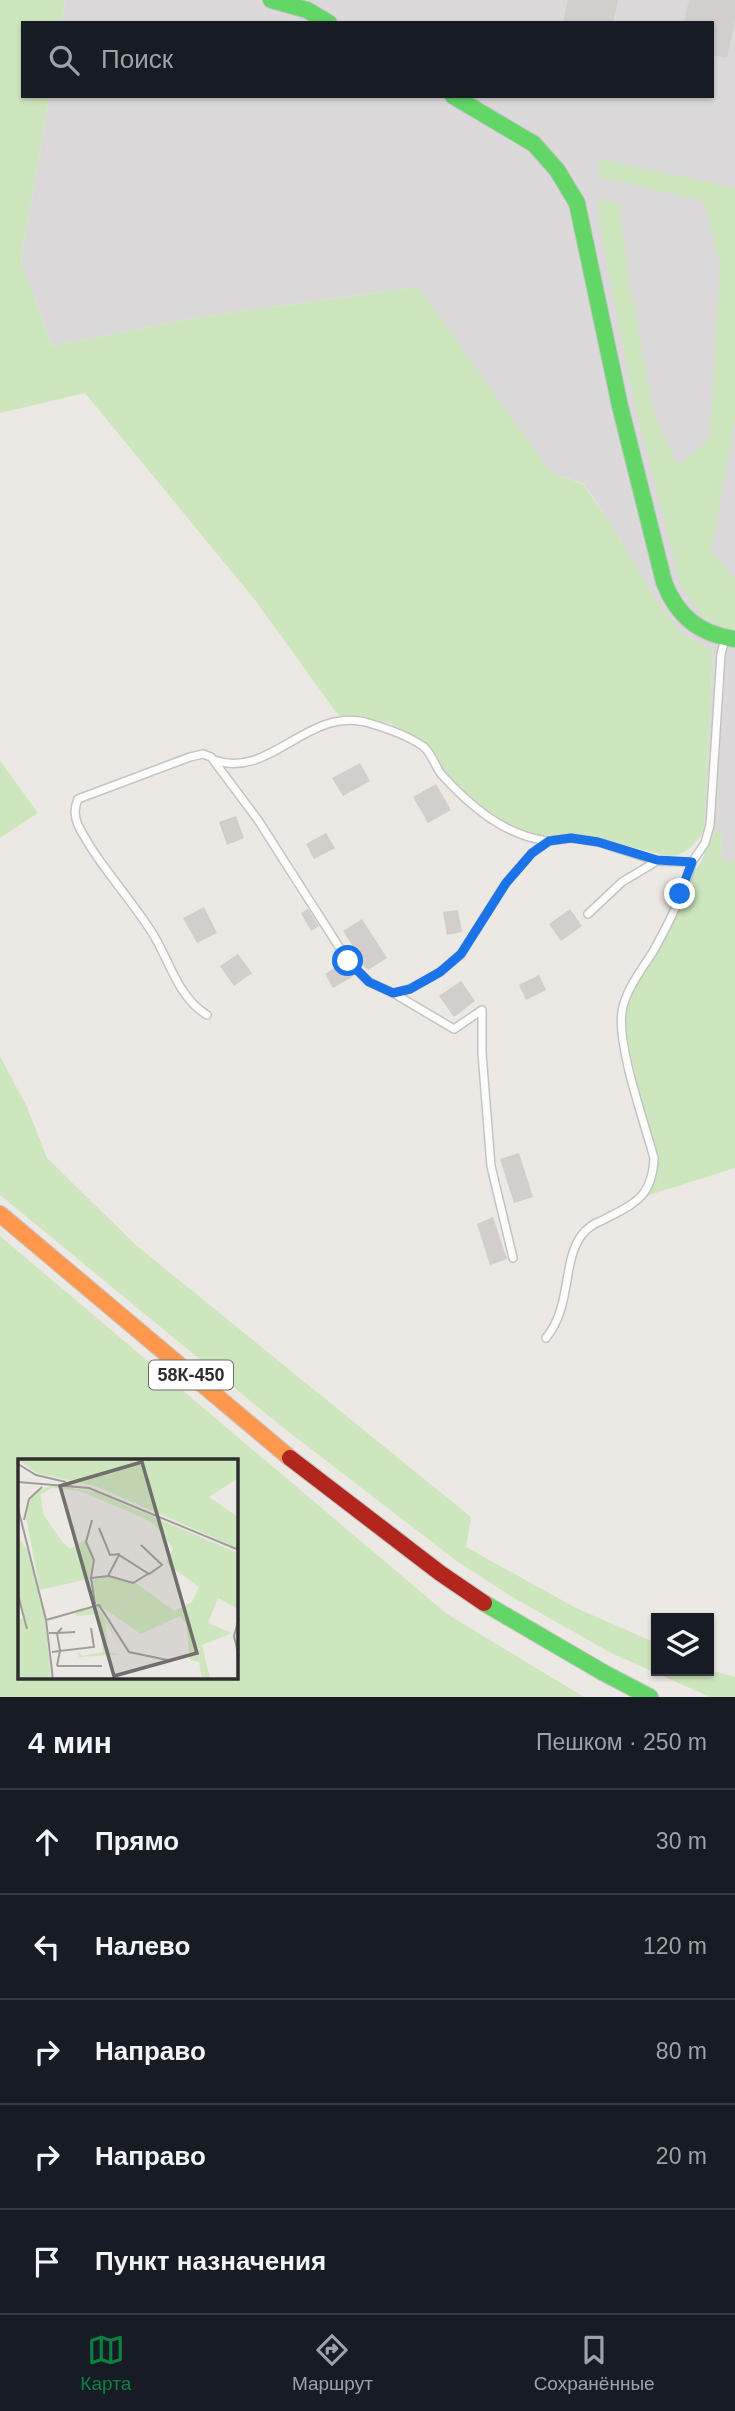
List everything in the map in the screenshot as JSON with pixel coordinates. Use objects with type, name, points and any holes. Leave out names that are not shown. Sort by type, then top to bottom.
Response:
[{"type":"main road","points":[[271,0],[307,10],[326,21]]},
{"type":"main road","points":[[456,98],[534,144],[557,170],[577,203],[629,452],[666,587],[677,611],[692,625],[730,639]]},
{"type":"main road","name":"58К-450","points":[[0,1214],[291,1459],[386,1533],[501,1614],[649,1696]]},
{"type":"lane","points":[[546,1338],[560,1314],[572,1261],[582,1234],[595,1223],[643,1197],[653,1173],[654,1158],[625,1052],[622,1008],[661,936],[685,885],[692,862],[705,843],[710,825],[721,654],[730,639]]},
{"type":"lane","points":[[207,1015],[196,1008],[177,981],[152,931],[125,896],[78,825],[75,806],[78,799],[190,757],[203,754],[222,763],[242,764],[278,749],[314,727],[342,720],[362,721],[425,748],[440,773],[491,820],[528,838],[549,841],[571,838],[598,842],[657,860],[692,862]]},
{"type":"lane","points":[[213,760],[278,851],[348,961],[369,982],[393,993],[454,1030],[482,1010],[482,1053],[491,1166],[513,1258]]},
{"type":"lane","points":[[393,993],[410,989],[440,972],[461,954],[506,883],[532,853],[549,841]]},
{"type":"lane","points":[[588,914],[622,882],[657,860]]},
{"type":"shaded area","points":[[65,0],[735,0],[735,861],[721,861],[722,829],[712,833],[704,832],[713,651],[678,631],[584,484],[551,473],[418,287],[206,316],[52,346],[21,261],[49,98],[714,98],[714,21],[61,21]]},
{"type":"green space","points":[[0,0],[65,0],[61,21],[21,21],[21,98],[49,98],[21,261],[52,346],[206,316],[418,287],[551,473],[583,484],[678,630],[713,651],[704,832],[689,849],[668,856],[588,836],[528,835],[483,810],[444,771],[433,751],[390,723],[338,715],[255,600],[85,393],[0,413]]},
{"type":"green space","points":[[600,159],[735,188],[735,420],[711,551],[735,579],[735,633],[704,618],[681,586],[634,401],[602,238],[597,199],[619,203],[629,280],[654,414],[677,465],[710,439],[720,265],[704,201],[598,177]]},
{"type":"green space","points":[[0,761],[38,813],[0,838]]},
{"type":"green space","points":[[722,829],[721,860],[735,861],[735,1168],[646,1196],[656,1171],[623,1018],[632,992],[666,929],[689,878],[701,862],[712,833]]},
{"type":"green space","points":[[0,1056],[27,1107],[47,1158],[137,1246],[471,1517],[466,1547],[576,1608],[651,1641],[651,1671],[611,1653],[514,1598],[458,1562],[281,1426],[0,1195]]},
{"type":"green space","points":[[0,1236],[447,1614],[584,1697],[0,1697]]},
{"type":"green space","points":[[714,1671],[735,1677],[735,1697],[710,1697],[663,1676],[714,1676]]},
{"type":"building","points":[[568,0],[618,0],[613,21],[563,21]]},
{"type":"building","points":[[689,0],[735,0],[735,21],[727,58],[714,55],[714,21],[684,21]]},
{"type":"building","points":[[360,763],[370,781],[343,796],[332,778]]},
{"type":"building","points":[[436,784],[451,810],[428,823],[413,797]]},
{"type":"building","points":[[236,816],[244,838],[227,845],[219,822]]},
{"type":"building","points":[[326,833],[335,848],[314,859],[306,844]]},
{"type":"building","points":[[204,907],[217,933],[197,943],[183,918]]},
{"type":"building","points":[[308,909],[319,926],[311,931],[301,913]]},
{"type":"building","points":[[570,909],[582,926],[561,941],[549,924]]},
{"type":"building","points":[[458,910],[462,932],[447,935],[443,912]]},
{"type":"building","points":[[362,919],[387,958],[368,970],[353,957],[358,954],[343,931]]},
{"type":"building","points":[[238,954],[252,973],[234,986],[220,966]]},
{"type":"building","points":[[342,963],[354,976],[333,988],[325,974]]},
{"type":"building","points":[[539,975],[546,990],[526,1000],[519,985]]},
{"type":"building","points":[[461,981],[475,1001],[454,1017],[439,996]]},
{"type":"building","points":[[519,1153],[533,1197],[514,1203],[500,1159]]},
{"type":"building","points":[[493,1217],[507,1259],[490,1265],[477,1224]]},
{"type":"traffic: fast","points":[[271,0],[307,10],[326,21]]},
{"type":"traffic: fast","points":[[456,98],[534,144],[557,170],[577,203],[620,406],[664,582],[676,605],[691,621],[711,633],[735,639]]},
{"type":"traffic: fast","points":[[484,1603],[650,1697]]},
{"type":"traffic: slow","points":[[0,1214],[290,1458]]},
{"type":"traffic: jam","points":[[290,1458],[440,1573],[484,1603]]},
{"type":"route","points":[[348,961],[369,982],[393,993],[410,989],[440,972],[461,954],[506,883],[532,853],[549,841],[571,838],[598,842],[657,860],[692,862],[680,894]]}]
